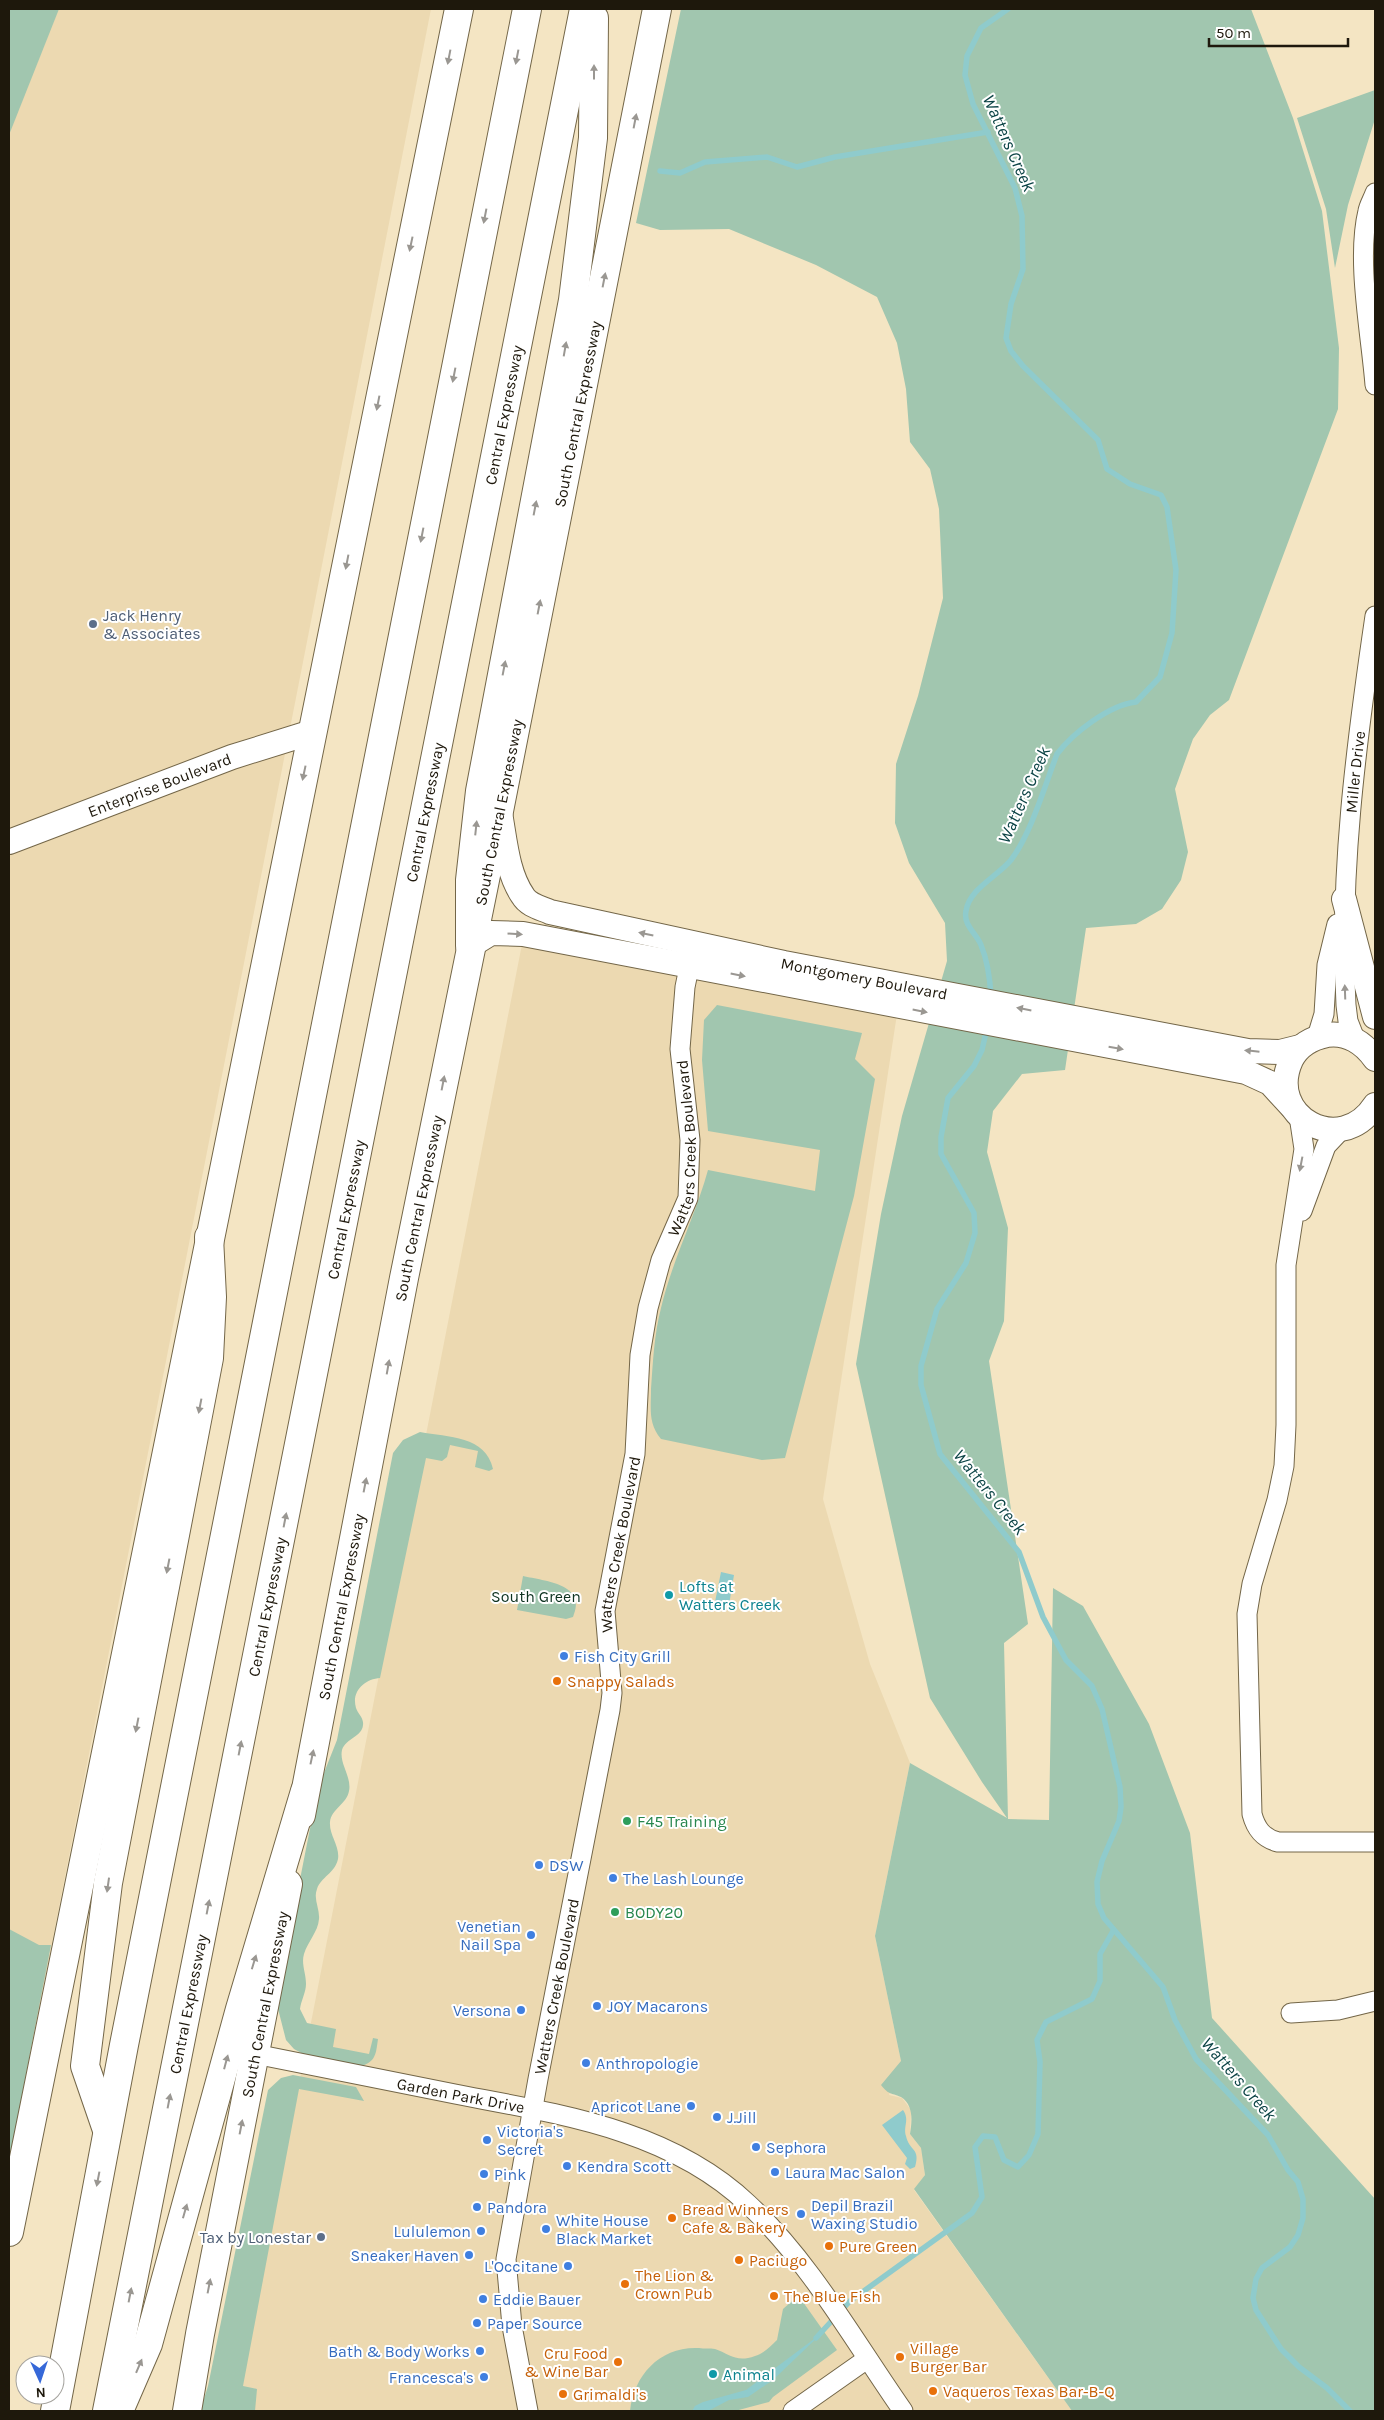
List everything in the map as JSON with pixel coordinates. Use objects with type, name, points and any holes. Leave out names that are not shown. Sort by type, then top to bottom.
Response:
[{"type":"main road","points":[[9,2232],[459,9]]},
{"type":"main road","points":[[55,2411],[108,2131],[526,9]]},
{"type":"main road","name":"Central Expressway","points":[[107,2411],[584,9]]},
{"type":"main road","points":[[470,946],[470,880],[480,791],[573,300],[593,138],[594,9]]},
{"type":"main road","name":"South Central Expressway","points":[[187,2411],[200,2334],[470,946],[499,811],[657,9]]},
{"type":"main road","points":[[108,2131],[85,2066],[108,1883],[209,1358],[212,1297],[209,1237]]},
{"type":"main road","points":[[119,2411],[148,2344],[240,2009],[305,1792]]},
{"type":"street","points":[[1375,193],[1368,211],[1364,247],[1368,324],[1375,379]]},
{"type":"street","name":"Miller Drive","points":[[1309,1042],[1326,1006],[1327,965],[1344,899],[1369,703],[1375,616]]},
{"type":"street","name":"Enterprise Boulevard","points":[[9,842],[232,757],[312,732]]},
{"type":"street","name":"Montgomery Boulevard","points":[[499,811],[511,868],[523,897],[531,904],[550,912],[692,955]]},
{"type":"street","points":[[1344,899],[1375,1017]]},
{"type":"street","name":"Miller Drive","points":[[1344,899],[1346,1005],[1348,1021],[1355,1039]]},
{"type":"street","name":"Montgomery Boulevard","points":[[470,946],[491,934],[516,933],[692,955],[1070,1028],[1246,1072],[1270,1083],[1295,1111],[1319,1128],[1357,1128]]},
{"type":"street","name":"Watters Creek Boulevard","points":[[528,2411],[512,2326],[505,2269],[532,2109],[612,1693],[604,1611],[636,1454],[640,1356],[648,1308],[661,1260],[688,1198],[690,1140],[680,1050],[685,987],[692,955]]},
{"type":"street","name":"Montgomery Boulevard","points":[[1070,1028],[1248,1050],[1280,1052],[1309,1042],[1343,1035],[1355,1039]]},
{"type":"street","points":[[1355,1039],[1375,1059]]},
{"type":"street","points":[[1309,1042],[1292,1057],[1286,1076],[1287,1095],[1295,1111],[1304,1150],[1287,1249],[1284,1466],[1277,1500],[1254,1577],[1247,1614],[1252,1814],[1259,1830],[1271,1840],[1278,1842],[1375,1842]]},
{"type":"street","points":[[1287,1249],[1326,1146],[1357,1128],[1375,1105]]},
{"type":"street","points":[[1291,2013],[1338,2010],[1375,2001]]},
{"type":"street","name":"Garden Park Drive","points":[[255,2054],[532,2109],[640,2137],[701,2167],[749,2204],[779,2237],[826,2298],[903,2411]]},
{"type":"street","points":[[793,2411],[867,2359]]},
{"type":"shaded area","points":[[9,9],[431,9],[9,2162]]},
{"type":"shaded area","points":[[523,939],[897,1014],[823,1499],[870,1664],[910,1763],[875,1936],[901,2061],[889,2095],[902,2098],[911,2110],[910,2134],[921,2148],[925,2175],[914,2190],[1072,2411],[235,2411]]},
{"type":"green space","points":[[9,9],[59,9],[9,135]]},
{"type":"green space","points":[[681,9],[1251,9],[1293,118],[1322,211],[1339,348],[1338,409],[1229,700],[1210,715],[1193,739],[1175,789],[1188,852],[1181,880],[1162,909],[1136,924],[1086,928],[1065,1070],[1022,1074],[993,1111],[987,1152],[1008,1228],[1004,1321],[989,1361],[1028,1624],[1004,1643],[1008,1819],[1049,1820],[1053,1588],[1083,1606],[1149,1724],[1190,1833],[1212,2018],[1375,2199],[1375,2411],[1072,2411],[914,2189],[925,2175],[921,2148],[910,2134],[910,2109],[905,2100],[888,2092],[881,2085],[901,2061],[875,1936],[910,1763],[1007,1818],[982,1782],[930,1698],[856,1364],[881,1214],[902,1116],[947,961],[945,923],[909,863],[895,823],[896,764],[918,696],[943,598],[939,509],[930,469],[910,442],[906,389],[897,343],[877,297],[816,265],[729,229],[660,230],[636,223]]},
{"type":"green space","points":[[1375,90],[1375,119],[1348,205],[1335,268],[1326,209],[1297,118]]},
{"type":"green space","points":[[717,1005],[862,1033],[855,1059],[875,1079],[854,1196],[785,1458],[762,1460],[661,1439],[654,1427],[651,1416],[653,1359],[659,1318],[671,1273],[708,1170],[815,1191],[820,1150],[708,1131],[702,1060],[704,1020]]},
{"type":"green space","points":[[420,1432],[454,1437],[474,1444],[483,1450],[489,1458],[493,1469],[489,1471],[475,1467],[478,1451],[450,1445],[447,1457],[442,1461],[426,1458],[380,1678],[364,1683],[357,1691],[355,1702],[356,1708],[363,1720],[362,1729],[342,1750],[342,1760],[349,1781],[349,1791],[348,1796],[331,1817],[330,1822],[338,1859],[334,1868],[319,1885],[316,1893],[319,1919],[317,1928],[304,1954],[306,1987],[300,2009],[307,2023],[336,2029],[333,2047],[369,2054],[373,2038],[378,2039],[376,2053],[370,2062],[361,2066],[305,2055],[294,2049],[286,2040],[276,2001],[318,1788],[337,1740],[393,1453],[403,1440]]},
{"type":"green space","name":"South Green","points":[[523,1576],[552,1582],[570,1591],[575,1597],[576,1606],[573,1617],[566,1619],[517,1610]]},
{"type":"green space","points":[[9,1929],[39,1945],[51,1945],[9,2162]]},
{"type":"green space","points":[[293,2075],[356,2087],[364,2101],[299,2089],[243,2386],[257,2389],[255,2411],[200,2411],[208,2386],[268,2090],[281,2078]]},
{"type":"green space","points":[[792,2301],[803,2302],[837,2350],[773,2397],[769,2402],[735,2411],[630,2411],[637,2385],[652,2365],[662,2357],[685,2349],[699,2348],[715,2349],[743,2359],[758,2355],[767,2350],[777,2340],[783,2309]]},
{"type":"water","points":[[721,1572],[734,1575],[729,1605],[715,1602]]},
{"type":"water","points":[[903,2110],[906,2117],[907,2141],[917,2156],[915,2167],[910,2169],[905,2164],[907,2158],[882,2125]]},
{"type":"water","points":[[822,2333],[773,2380],[748,2397],[729,2400],[708,2411],[692,2411],[695,2406],[703,2402],[746,2390]]},
{"type":"waterway","name":"Watters Creek","points":[[991,997],[988,970],[983,951],[966,921],[968,903],[978,889],[1011,860],[1018,849],[1031,823],[1057,754],[1072,737],[1092,721],[1115,708],[1136,702],[1160,677],[1172,633],[1176,570],[1167,507],[1161,495],[1130,484],[1107,469],[1098,440],[1023,366],[1011,351],[1006,338],[1011,304],[1023,269],[1022,216],[1015,188],[973,104],[965,75],[967,56],[981,28],[1008,9]]},
{"type":"waterway","points":[[660,171],[680,173],[705,162],[767,157],[797,167],[835,157],[988,132]]},
{"type":"waterway","name":"Watters Creek","points":[[987,1028],[982,1050],[974,1066],[948,1098],[941,1137],[941,1154],[974,1213],[975,1233],[966,1263],[937,1309],[921,1366],[921,1385],[940,1454],[1019,1552],[1043,1617],[1066,1660],[1092,1686],[1102,1709],[1120,1787],[1121,1807],[1119,1821],[1102,1861],[1097,1882],[1098,1904],[1104,1918],[1163,1987],[1175,2020],[1196,2059],[1268,2135],[1288,2170],[1298,2182],[1303,2199],[1303,2218],[1298,2235],[1290,2247],[1262,2268],[1256,2279],[1253,2298],[1256,2310],[1281,2349],[1299,2367],[1327,2388],[1350,2411]]},
{"type":"waterway","points":[[816,2338],[850,2301],[972,2213],[982,2197],[975,2147],[983,2136],[995,2137],[1004,2160],[1018,2167],[1029,2155],[1038,2134],[1040,2062],[1037,2040],[1046,2022],[1092,1999],[1100,1981],[1100,1954],[1113,1931]]},
{"type":"place","name":"Jack Henry & Associates","points":[[93,624]]},
{"type":"place","name":"Lofts at Watters Creek","points":[[669,1595]]},
{"type":"place","name":"Fish City Grill","points":[[564,1656]]},
{"type":"place","name":"Snappy Salads","points":[[557,1681]]},
{"type":"place","name":"F45 Training","points":[[627,1821]]},
{"type":"place","name":"DSW","points":[[539,1865]]},
{"type":"place","name":"The Lash Lounge","points":[[613,1878]]},
{"type":"place","name":"BODY20","points":[[615,1912]]},
{"type":"place","name":"Venetian Nail Spa","points":[[531,1935]]},
{"type":"place","name":"JOY Macarons","points":[[597,2006]]},
{"type":"place","name":"Versona","points":[[521,2010]]},
{"type":"place","name":"Anthropologie","points":[[586,2063]]},
{"type":"place","name":"Apricot Lane","points":[[691,2106]]},
{"type":"place","name":"J.Jill","points":[[717,2117]]},
{"type":"place","name":"Victoria's Secret","points":[[487,2140]]},
{"type":"place","name":"Sephora","points":[[756,2147]]},
{"type":"place","name":"Kendra Scott","points":[[567,2166]]},
{"type":"place","name":"Laura Mac Salon","points":[[775,2172]]},
{"type":"place","name":"Pink","points":[[484,2174]]},
{"type":"place","name":"Pandora","points":[[477,2207]]},
{"type":"place","name":"Depil Brazil Waxing Studio","points":[[801,2214]]},
{"type":"place","name":"Bread Winners Cafe & Bakery","points":[[672,2218]]},
{"type":"place","name":"White House Black Market","points":[[546,2229]]},
{"type":"place","name":"Lululemon","points":[[481,2231]]},
{"type":"place","name":"Tax by Lonestar","points":[[321,2237]]},
{"type":"place","name":"Pure Green","points":[[829,2246]]},
{"type":"place","name":"Sneaker Haven","points":[[469,2255]]},
{"type":"place","name":"Paciugo","points":[[739,2260]]},
{"type":"place","name":"L'Occitane","points":[[568,2266]]},
{"type":"place","name":"The Lion & Crown Pub","points":[[625,2284]]},
{"type":"place","name":"The Blue Fish","points":[[774,2296]]},
{"type":"place","name":"Eddie Bauer","points":[[483,2299]]},
{"type":"place","name":"Paper Source","points":[[477,2323]]},
{"type":"place","name":"Bath & Body Works","points":[[480,2351]]},
{"type":"place","name":"Village Burger Bar","points":[[900,2357]]},
{"type":"place","name":"Cru Food & Wine Bar","points":[[618,2362]]},
{"type":"place","name":"Animal","points":[[713,2374]]},
{"type":"place","name":"Francesca's","points":[[484,2377]]},
{"type":"place","name":"Vaqueros Texas Bar-B-Q","points":[[933,2391]]},
{"type":"place","name":"Grimaldi's","points":[[563,2394]]}]
